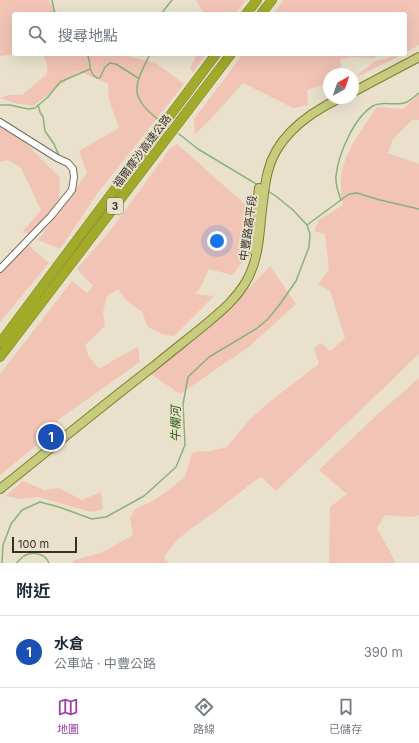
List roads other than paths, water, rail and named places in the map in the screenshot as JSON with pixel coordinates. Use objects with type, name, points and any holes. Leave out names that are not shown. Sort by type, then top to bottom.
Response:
[{"type":"highway","points":[[248,12],[257,0]]},
{"type":"highway","points":[[263,12],[272,0]]},
{"type":"highway","name":"福爾摩沙高速公路","points":[[0,343],[215,56]]},
{"type":"highway","name":"福爾摩沙高速公路","points":[[0,357],[229,56]]},
{"type":"main road","points":[[359,83],[419,52]]},
{"type":"main road","points":[[359,89],[419,57]]},
{"type":"main road","name":"中豐路高平段","points":[[88,415],[219,308],[241,286],[251,256],[260,198],[270,152],[280,136],[291,124],[306,112],[323,102]]},
{"type":"main road","name":"中豐路高平段","points":[[266,169],[282,141],[293,129],[308,116],[329,104]]},
{"type":"main road","points":[[0,483],[88,415]]},
{"type":"main road","points":[[0,489],[88,415]]},
{"type":"street","points":[[0,122],[57,158],[68,163],[73,168],[74,177],[72,190],[52,216],[0,269]]},
{"type":"waterway","points":[[52,0],[55,12]]},
{"type":"waterway","points":[[163,12],[172,0]]},
{"type":"waterway","points":[[88,56],[92,73],[97,78],[100,78],[105,67],[110,63],[116,64],[138,78]]},
{"type":"waterway","points":[[149,56],[138,82],[138,97],[149,112],[159,120]]},
{"type":"waterway","points":[[0,105],[10,105],[28,109],[35,108],[48,97],[60,82],[90,69]]},
{"type":"waterway","points":[[341,200],[336,182],[337,167],[353,127],[366,111],[373,106],[377,104],[403,103],[419,93]]},
{"type":"waterway","points":[[38,105],[43,117],[45,131],[54,144],[60,158]]},
{"type":"waterway","points":[[179,134],[198,149],[258,185]]},
{"type":"waterway","name":"牛欄河","points":[[2,563],[3,545],[11,524],[22,510],[40,502],[92,519],[106,517],[144,496],[176,467],[185,445],[183,404],[188,377],[209,357],[256,329],[268,319],[296,281],[309,247],[310,234],[307,225],[293,210],[268,191]]},
{"type":"waterway","points":[[307,225],[349,194],[357,193],[419,209]]},
{"type":"waterway","points":[[16,563],[27,554],[34,553],[45,557],[49,563]]},
{"type":"place","name":"水倉","points":[[51,437]]}]
